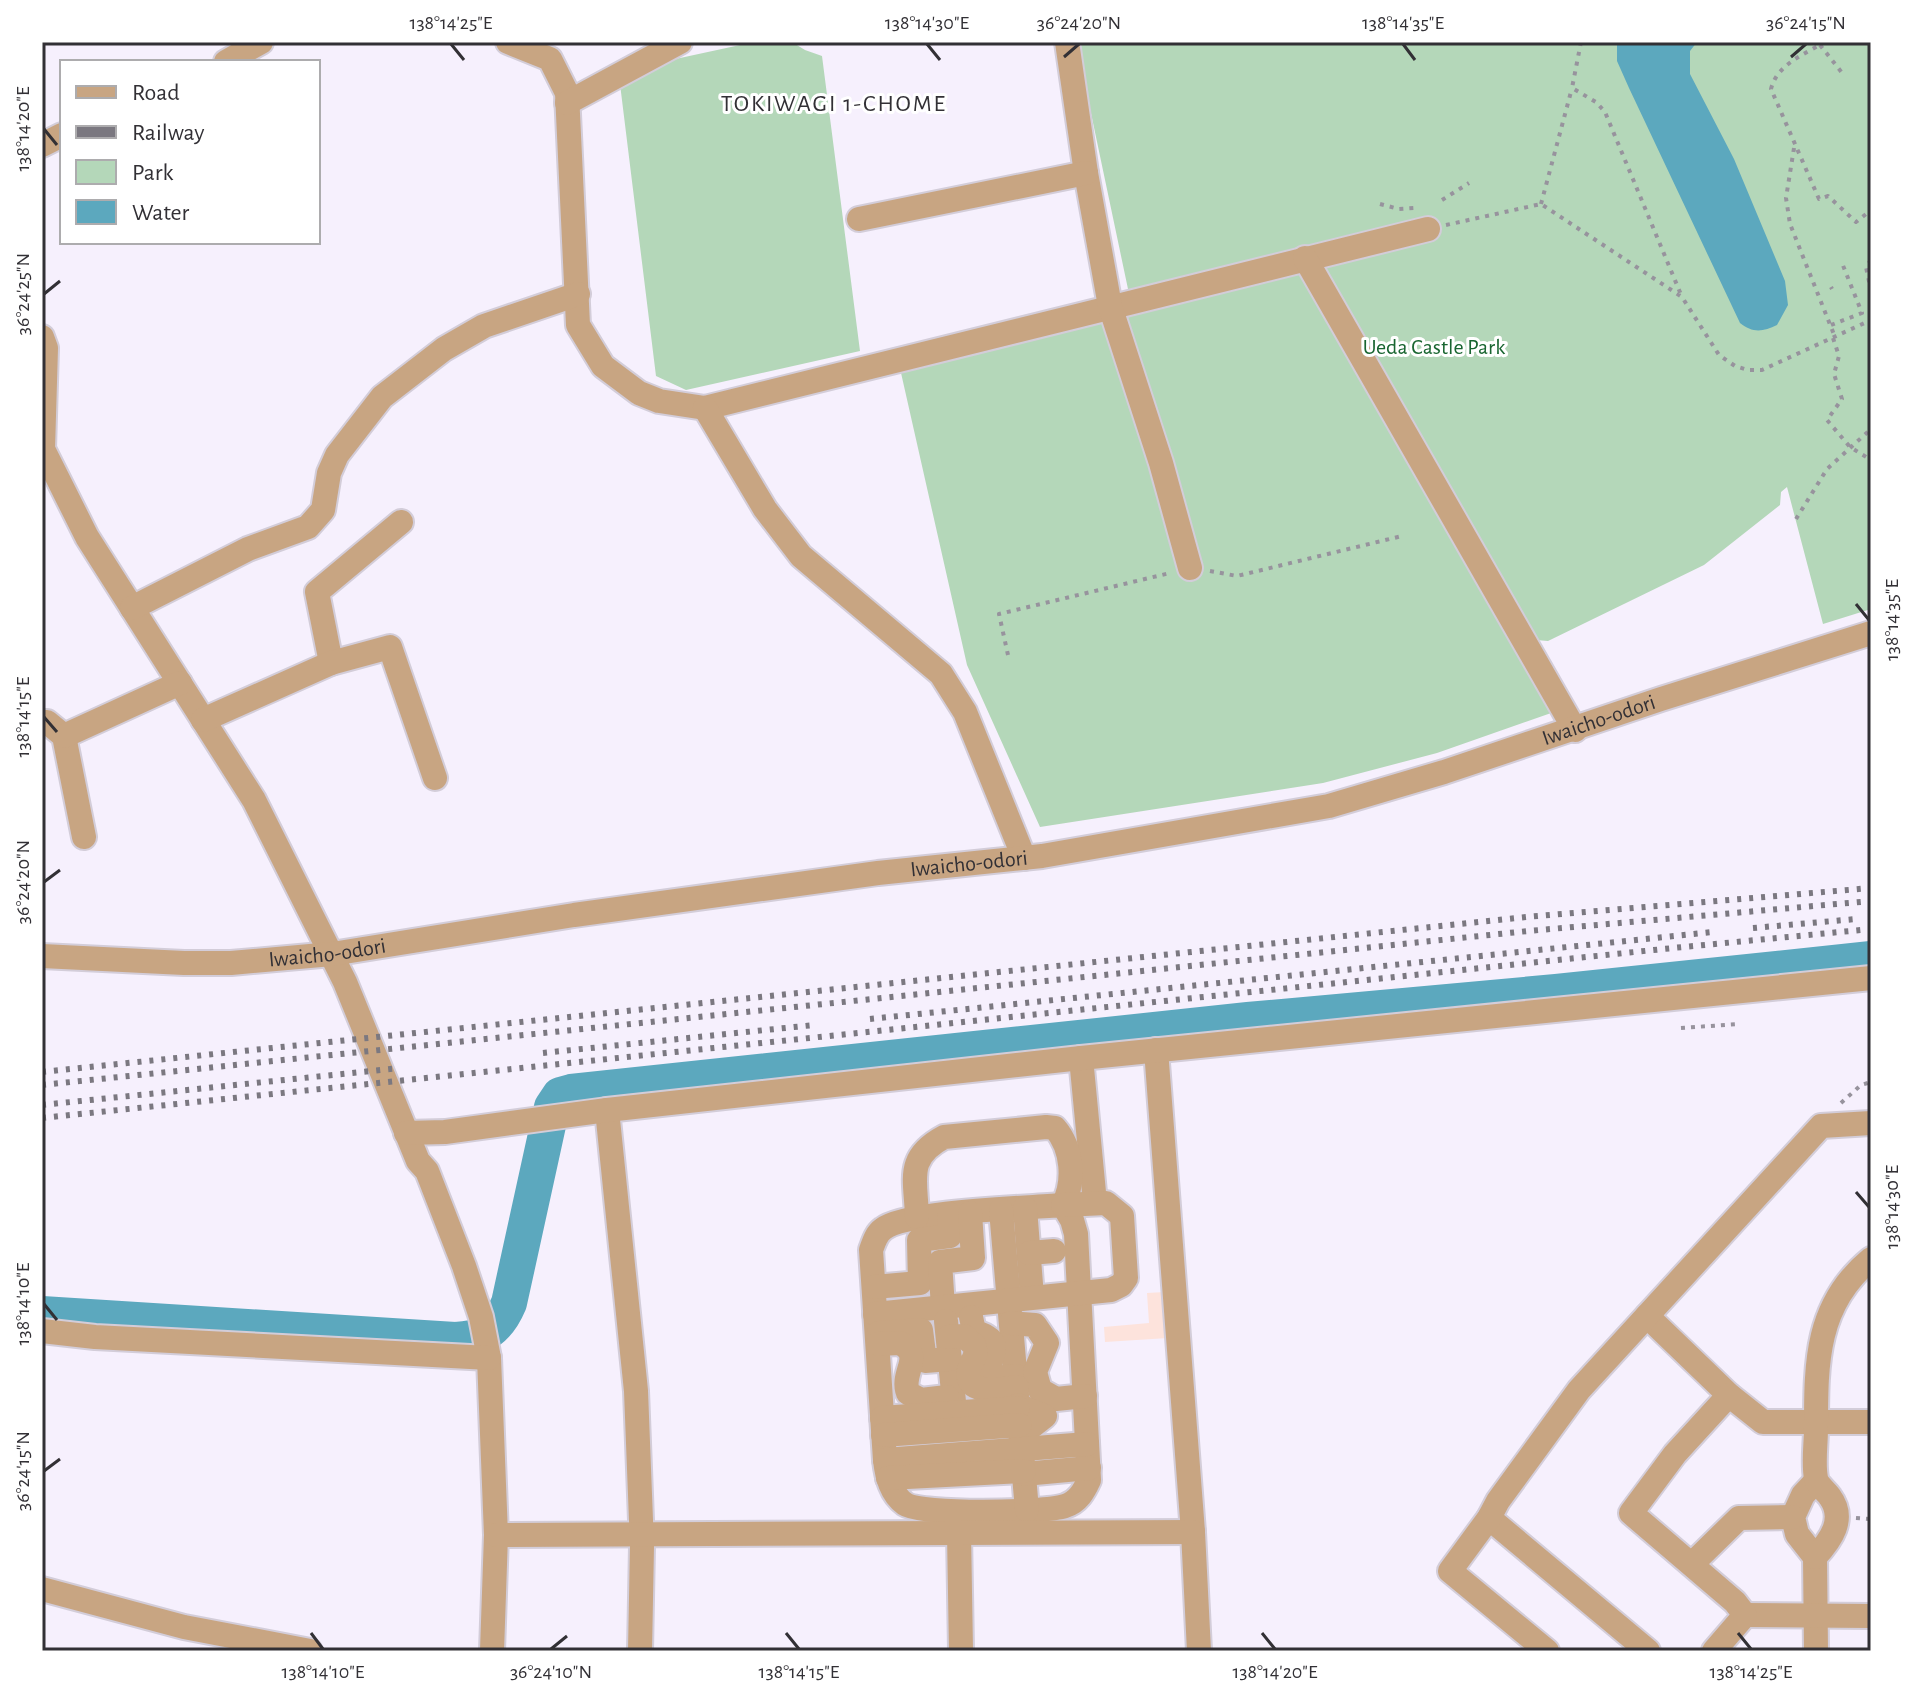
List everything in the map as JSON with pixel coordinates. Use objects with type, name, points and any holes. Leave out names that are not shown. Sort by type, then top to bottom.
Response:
[{"type":"street","points":[[230,60],[261,42]]},
{"type":"street","points":[[508,42],[550,59],[567,93],[578,325],[603,366],[639,393],[659,401],[705,408],[1305,258],[1421,218]]},
{"type":"street","points":[[567,103],[680,42]]},
{"type":"street","points":[[1067,42],[1110,306],[1161,463],[1190,568]]},
{"type":"street","points":[[42,145],[60,136]]},
{"type":"street","points":[[859,219],[1086,173]]},
{"type":"street","points":[[1305,258],[1575,730]]},
{"type":"street","points":[[132,608],[248,549],[308,527],[323,510],[329,473],[337,455],[382,397],[444,349],[484,326],[578,294]]},
{"type":"street","points":[[42,337],[46,348],[43,449],[87,537],[254,800],[332,954],[418,1161],[427,1171],[464,1266],[481,1317],[488,1353],[496,1535],[492,1651]]},
{"type":"street","points":[[705,408],[765,509],[801,556],[941,674],[965,712],[1024,858]]},
{"type":"street","points":[[331,663],[317,592],[401,522]]},
{"type":"street","name":"Iwaicho-odori","points":[[42,956],[231,963],[332,954],[574,915],[878,873],[1024,858],[1329,806],[1575,730],[1661,699],[1871,633]]},
{"type":"street","points":[[203,720],[331,663],[390,647],[435,778]]},
{"type":"street","points":[[64,736],[180,683]]},
{"type":"street","points":[[42,722],[47,722],[64,736],[84,837]]},
{"type":"street","points":[[406,1133],[445,1132],[563,1118],[571,1114],[1156,1050],[1871,978]]},
{"type":"street","points":[[1156,1050],[1193,1532],[1199,1651]]},
{"type":"street","points":[[1081,1058],[1095,1203]]},
{"type":"street","points":[[607,1110],[632,1335],[641,1535],[640,1651]]},
{"type":"street","points":[[1547,1651],[1450,1571],[1579,1390],[1821,1126],[1871,1123]]},
{"type":"street","points":[[917,1217],[915,1168],[919,1154],[931,1144],[944,1137],[1046,1127],[1055,1128],[1067,1146],[1071,1189],[1063,1205]]},
{"type":"street","points":[[877,1330],[954,1305],[1018,1307],[1079,1293],[1111,1290],[1121,1285],[1126,1278],[1122,1216],[1113,1206],[1095,1203],[1063,1205],[986,1211],[917,1217],[884,1228],[875,1238],[871,1250],[886,1469],[896,1495],[914,1508],[930,1510],[1027,1510],[1068,1505],[1082,1495],[1089,1480],[1085,1396],[1079,1293],[1076,1234],[1063,1205]]},
{"type":"street","points":[[986,1211],[1029,1253],[1054,1251]]},
{"type":"street","points":[[874,1287],[920,1283],[919,1240],[950,1236],[986,1211]]},
{"type":"street","points":[[954,1404],[949,1348],[957,1275],[987,1273],[986,1211]]},
{"type":"street","points":[[986,1211],[1018,1307],[1047,1343],[1035,1372],[1040,1390],[1056,1399],[1085,1396]]},
{"type":"street","points":[[1027,1510],[1020,1426],[1018,1307],[1029,1253]]},
{"type":"street","points":[[1816,1651],[1815,1557],[1835,1531],[1837,1518],[1835,1505],[1816,1481],[1817,1367],[1827,1316],[1840,1292],[1871,1259]]},
{"type":"street","points":[[954,1305],[974,1331],[988,1337],[994,1346],[995,1352],[988,1363],[990,1374],[996,1378],[1020,1426]]},
{"type":"street","points":[[1647,1316],[1729,1395],[1763,1422],[1871,1422]]},
{"type":"street","points":[[877,1330],[921,1330],[925,1361],[964,1336],[974,1345],[976,1357],[969,1369],[972,1383],[988,1390],[1020,1426],[1057,1479],[1088,1456]]},
{"type":"street","points":[[877,1330],[912,1353],[914,1362],[906,1375],[906,1387],[915,1398],[954,1404],[1020,1426],[1088,1456]]},
{"type":"street","points":[[42,1331],[95,1337],[488,1353]]},
{"type":"street","points":[[1729,1395],[1675,1454],[1631,1513],[1735,1602],[1745,1615]]},
{"type":"street","points":[[882,1426],[954,1404]]},
{"type":"street","points":[[882,1426],[1020,1426]]},
{"type":"street","points":[[886,1469],[1020,1426]]},
{"type":"street","points":[[886,1469],[941,1483],[986,1480],[1020,1426]]},
{"type":"street","points":[[1815,1557],[1797,1534],[1793,1517],[1803,1495],[1816,1481]]},
{"type":"street","points":[[1692,1564],[1739,1518],[1793,1517]]},
{"type":"street","points":[[1489,1518],[1648,1651]]},
{"type":"street","points":[[496,1535],[1193,1532]]},
{"type":"street","points":[[959,1533],[961,1651]]},
{"type":"street","points":[[42,1589],[184,1627],[310,1651]]},
{"type":"street","points":[[1714,1651],[1745,1615],[1871,1616]]},
{"type":"path","points":[[1541,204],[1581,42]]},
{"type":"path","points":[[1843,74],[1823,44],[1783,68],[1774,78],[1771,89],[1819,199],[1828,196],[1856,222],[1871,210]]},
{"type":"path","points":[[1572,88],[1596,102],[1605,112],[1682,297],[1719,355],[1735,366],[1762,370],[1871,320]]},
{"type":"path","points":[[1794,146],[1787,190],[1790,224],[1831,325],[1839,356],[1834,374],[1842,399],[1827,420],[1850,447],[1871,460]]},
{"type":"path","points":[[1442,200],[1469,183]]},
{"type":"path","points":[[1380,204],[1421,218]]},
{"type":"path","points":[[1462,221],[1541,204],[1682,297]]},
{"type":"path","points":[[1871,260],[1866,267],[1871,291]]},
{"type":"path","points":[[1831,325],[1862,313],[1842,263]]},
{"type":"path","points":[[1796,519],[1827,469],[1871,430]]},
{"type":"path","points":[[1008,655],[999,614],[1190,568],[1237,576],[1402,536]]},
{"type":"path","points":[[1681,1028],[1739,1024]]},
{"type":"shaded area","points":[[1165,1292],[1168,1338],[1105,1342],[1104,1327],[1149,1323],[1147,1293]]},
{"type":"green space","points":[[754,42],[792,42],[822,56],[860,351],[686,390],[656,376],[620,84],[657,63]]},
{"type":"green space","name":"Ueda Castle Park","points":[[1076,42],[1871,42],[1871,609],[1823,624],[1787,487],[1781,492],[1780,505],[1704,565],[1548,641],[1536,640],[1554,712],[1437,753],[1323,783],[1040,827],[967,665],[899,364],[1132,308]]},
{"type":"water","points":[[1617,42],[1697,42],[1690,51],[1690,74],[1734,159],[1785,281],[1788,305],[1777,325],[1758,330],[1740,323],[1617,61]]},
{"type":"waterway","points":[[42,1314],[455,1340],[482,1335],[495,1326],[509,1303],[552,1107],[560,1095],[571,1092],[1248,1020],[1871,959]]},
{"type":"railway","points":[[42,1072],[1526,917],[1871,888]]},
{"type":"railway","points":[[42,1085],[1528,931],[1871,901]]},
{"type":"railway","points":[[1753,928],[1856,919]]},
{"type":"railway","points":[[42,1118],[1871,929]]},
{"type":"railway","points":[[870,1019],[1713,932]]},
{"type":"railway","points":[[543,1053],[814,1025]]},
{"type":"railway","points":[[42,1105],[400,1068]]},
{"type":"district","name":"TOKIWAGI 1-CHOME","points":[[834,104]]}]
